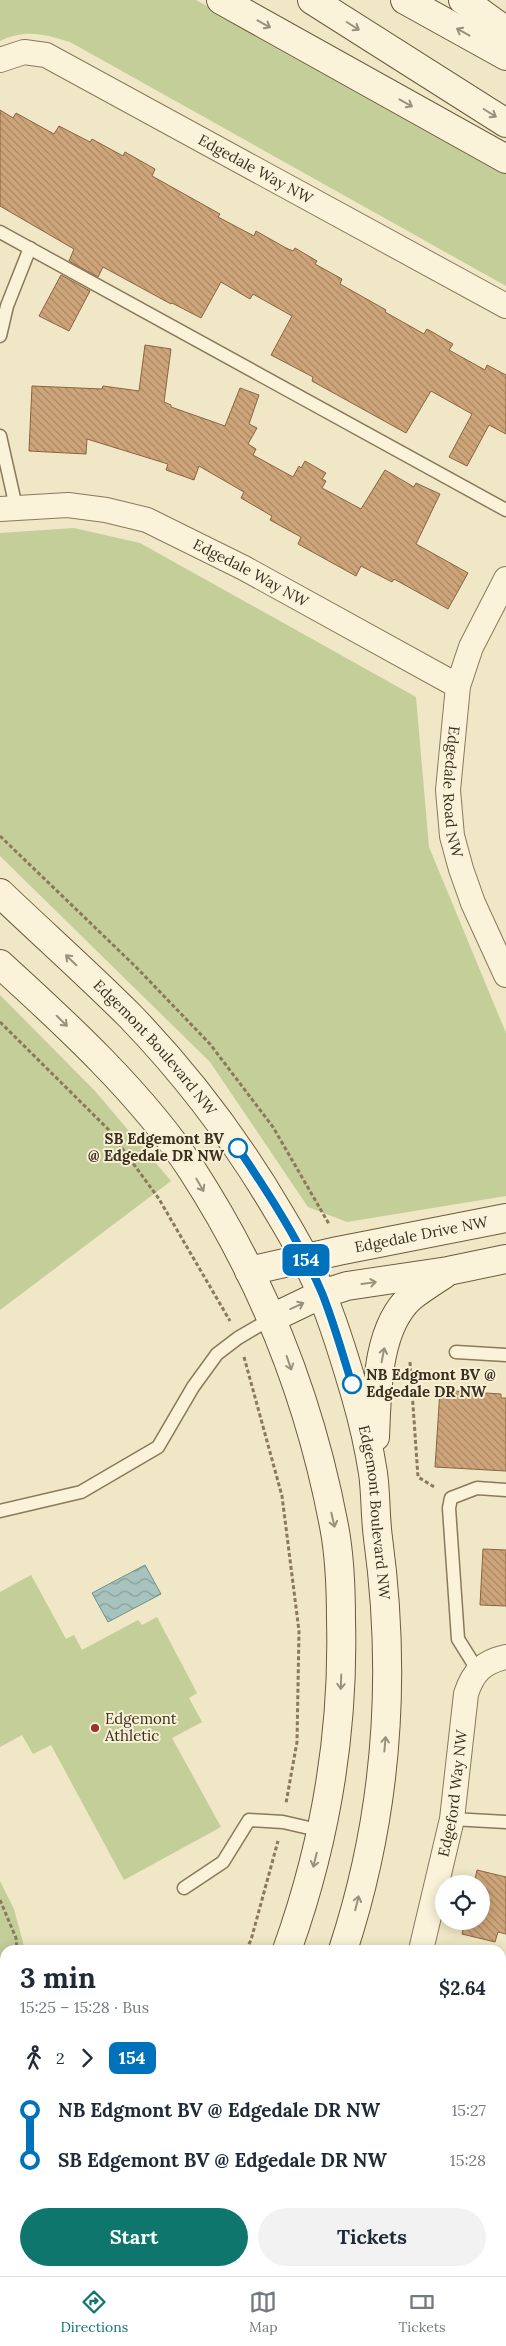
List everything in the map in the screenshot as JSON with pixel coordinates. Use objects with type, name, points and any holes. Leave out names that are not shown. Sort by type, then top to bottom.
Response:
[{"type":"main road","points":[[221,0],[506,159]]},
{"type":"main road","points":[[312,0],[506,123]]},
{"type":"main road","points":[[406,0],[506,56]]},
{"type":"main road","points":[[463,0],[506,31]]},
{"type":"main road","name":"Edgemont Boulevard NW","points":[[0,893],[130,1016],[183,1076],[228,1133],[258,1178],[305,1258],[322,1294],[357,1399],[373,1473],[388,1638],[386,1741],[379,1800],[369,1858],[345,1945]]},
{"type":"main road","points":[[0,964],[85,1044],[152,1118],[191,1169],[249,1270],[272,1318],[309,1422],[335,1528],[341,1589],[342,1650],[340,1710],[333,1771],[322,1831],[309,1884],[289,1945]]},
{"type":"main road","name":"Edgedale Drive NW","points":[[249,1270],[506,1218]]},
{"type":"main road","points":[[272,1318],[322,1294],[347,1286],[448,1271],[506,1259]]},
{"type":"main road","points":[[373,1473],[377,1384],[386,1337],[394,1318],[410,1298],[448,1271]]},
{"type":"street","name":"Edgedale Way NW","points":[[0,60],[24,52],[46,54],[506,306]]},
{"type":"street","name":"Edgedale Way NW","points":[[8,508],[68,505],[106,510],[147,520],[244,568],[458,686]]},
{"type":"street","name":"Edgedale Road NW","points":[[506,578],[470,648],[458,686],[448,790],[452,836],[473,903],[506,975]]},
{"type":"street","points":[[478,1671],[490,1660],[506,1657]]},
{"type":"street","name":"Edgeford Way NW","points":[[422,1945],[452,1819],[466,1694],[470,1682],[478,1671]]},
{"type":"lane","points":[[0,232],[506,510]]},
{"type":"lane","points":[[0,336],[7,306],[30,248]]},
{"type":"lane","points":[[0,436],[8,508]]},
{"type":"lane","points":[[0,1511],[80,1492],[158,1447],[193,1387],[217,1354],[238,1338],[272,1318]]},
{"type":"lane","points":[[456,1352],[506,1355]]},
{"type":"lane","points":[[478,1671],[458,1639],[448,1519],[451,1498],[477,1488],[506,1490]]},
{"type":"lane","points":[[452,1819],[506,1822]]},
{"type":"lane","points":[[184,1888],[223,1862],[250,1820],[283,1822],[322,1831]]},
{"type":"path","points":[[0,836],[136,967],[210,1044],[272,1127],[329,1224]]},
{"type":"path","points":[[0,1022],[108,1129],[159,1199],[238,1338],[282,1496],[299,1631],[297,1742],[283,1822],[248,1945]]},
{"type":"path","points":[[410,1353],[418,1476],[451,1498]]},
{"type":"path","points":[[0,1900],[16,1938],[17,1945]]},
{"type":"green space","points":[[0,0],[196,0],[506,172],[506,286],[70,42],[35,34],[18,35],[0,41]]},
{"type":"green space","points":[[74,528],[140,543],[416,697],[429,847],[506,1033],[506,1196],[347,1222],[308,1207],[210,1062],[0,856],[0,533]]},
{"type":"green space","points":[[0,995],[95,1091],[171,1181],[0,1310]]},
{"type":"green space","name":"Edgemont Athletic","points":[[31,1575],[66,1639],[74,1635],[82,1650],[138,1620],[142,1625],[157,1617],[197,1693],[189,1698],[202,1722],[172,1738],[221,1827],[124,1880],[51,1745],[33,1754],[22,1735],[0,1747],[0,1592]]},
{"type":"green space","points":[[0,1881],[14,1909],[24,1945],[0,1945]]},
{"type":"water","points":[[145,1565],[161,1594],[108,1622],[92,1593]]},
{"type":"building","points":[[0,110],[13,118],[16,113],[54,134],[59,126],[90,142],[92,139],[123,156],[125,152],[155,169],[152,176],[220,214],[218,217],[254,236],[256,231],[286,248],[293,251],[295,248],[317,261],[315,264],[342,279],[340,284],[386,310],[385,312],[424,334],[427,329],[453,344],[449,350],[485,370],[487,365],[506,375],[506,434],[489,425],[467,466],[449,457],[472,414],[431,391],[406,433],[312,381],[313,377],[271,355],[292,316],[253,294],[250,299],[221,282],[201,318],[103,267],[98,277],[69,261],[74,249],[0,206]]},
{"type":"building","points":[[61,275],[90,291],[69,331],[39,316]]},
{"type":"building","points":[[145,345],[171,349],[164,402],[171,405],[171,407],[225,426],[240,388],[259,395],[249,424],[257,428],[248,444],[256,449],[253,455],[293,477],[299,466],[301,468],[305,461],[326,473],[322,479],[326,481],[322,488],[361,509],[385,470],[414,487],[416,483],[440,494],[416,544],[468,573],[448,609],[394,579],[392,582],[361,566],[356,576],[298,544],[301,537],[270,520],[272,516],[241,498],[244,492],[199,466],[194,480],[166,470],[168,464],[87,439],[86,454],[29,451],[32,386],[102,389],[103,386],[139,391]]},
{"type":"building","points":[[440,1390],[501,1394],[501,1398],[506,1398],[506,1471],[435,1467]]},
{"type":"building","points":[[483,1549],[506,1550],[506,1606],[480,1605]]},
{"type":"building","points":[[477,1870],[506,1877],[506,1934],[498,1932],[495,1942],[462,1934],[463,1930],[490,1930],[490,1875],[476,1875]]},
{"type":"bus line","name":"154","points":[[238,1148],[263,1185],[305,1258],[322,1294],[352,1384]]},
{"type":"place","name":"SB Edgemont BV @ Edgedale DR NW","points":[[238,1148]]},
{"type":"place","name":"NB Edgmont BV @ Edgedale DR NW","points":[[352,1384]]},
{"type":"place","name":"Edgemont Athletic","points":[[95,1728]]}]
